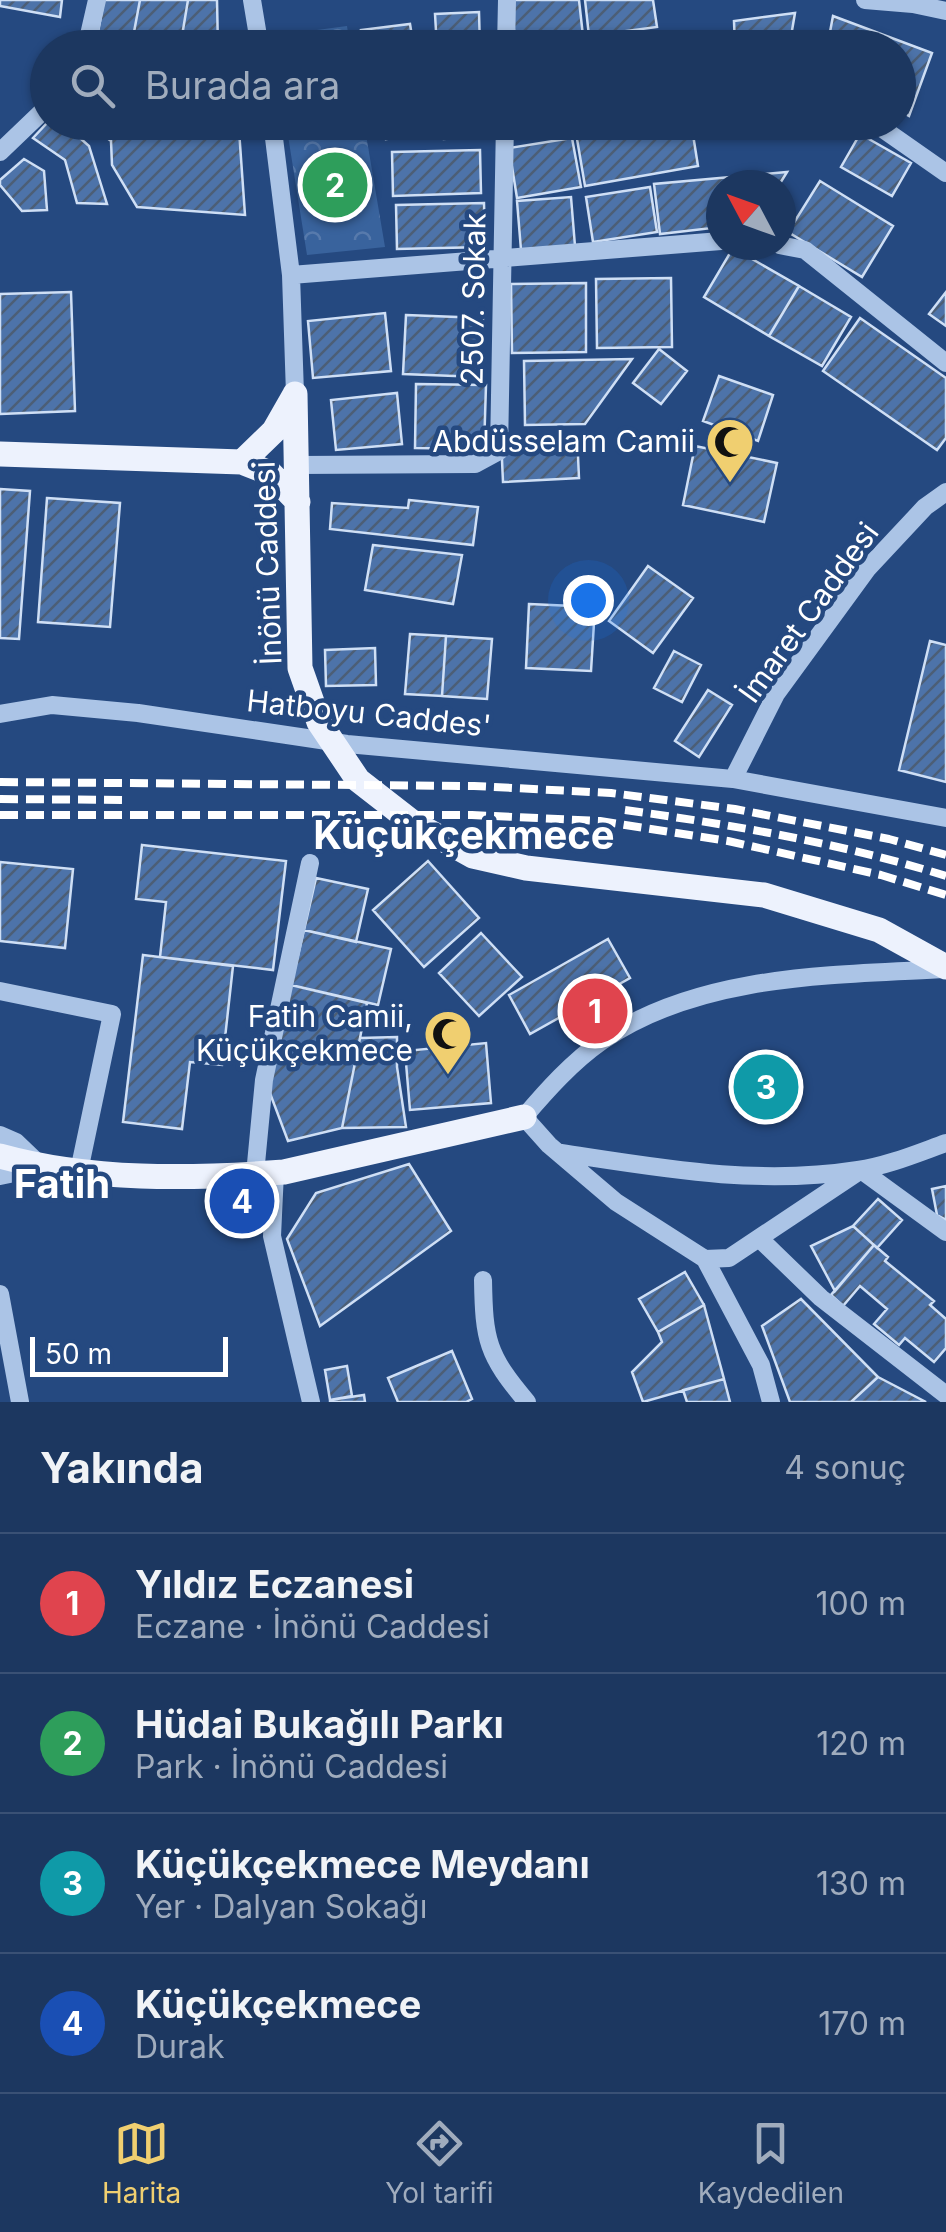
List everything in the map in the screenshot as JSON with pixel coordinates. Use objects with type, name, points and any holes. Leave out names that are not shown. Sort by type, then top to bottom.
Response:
[{"type":"main road","name":"İnönü Caddesi","points":[[295,394],[300,668],[319,722],[358,780],[412,822],[473,856],[526,868],[764,894],[879,930],[946,968]]},
{"type":"main road","points":[[242,462],[274,431],[295,394]]},
{"type":"main road","points":[[0,454],[242,462],[270,473],[298,502]]},
{"type":"main road","points":[[0,1156],[42,1168],[79,1171],[208,1176],[265,1173],[524,1116]]},
{"type":"street","points":[[90,30],[97,0]]},
{"type":"street","points":[[252,0],[257,30]]},
{"type":"street","points":[[506,30],[507,0]]},
{"type":"street","points":[[865,0],[946,11]]},
{"type":"street","points":[[0,152],[30,123]]},
{"type":"street","name":"İnönü Caddesi","points":[[274,140],[291,275],[295,394]]},
{"type":"street","name":"2507. Sokak","points":[[297,465],[476,464],[500,451],[504,140]]},
{"type":"street","points":[[899,140],[946,173]]},
{"type":"street","points":[[291,275],[706,242]]},
{"type":"street","points":[[796,248],[804,250],[946,363]]},
{"type":"street","name":"İmaret Caddesi","points":[[733,780],[776,694],[868,568],[925,507],[946,492]]},
{"type":"street","name":"Hatboyu Caddes'","points":[[0,714],[52,704],[138,713],[347,744],[733,780],[946,818]]},
{"type":"street","points":[[310,863],[264,1080],[265,1173],[272,1236],[311,1402]]},
{"type":"street","points":[[772,1402],[761,1365],[705,1259],[616,1202],[524,1116],[580,1058],[649,1014],[764,984],[818,976],[946,968]]},
{"type":"street","points":[[0,991],[112,1014],[79,1171]]},
{"type":"street","points":[[0,1135],[16,1142],[42,1168]]},
{"type":"street","points":[[560,1153],[720,1176],[774,1178],[861,1170],[946,1142]]},
{"type":"street","points":[[0,1176],[42,1168]]},
{"type":"street","points":[[861,1170],[946,1232]]},
{"type":"street","points":[[705,1259],[729,1258],[761,1240],[861,1170]]},
{"type":"street","points":[[761,1240],[821,1298],[946,1395]]},
{"type":"street","points":[[483,1280],[484,1333],[500,1370],[527,1402]]},
{"type":"street","points":[[0,1294],[20,1402]]},
{"type":"green space","points":[[289,140],[367,140],[385,247],[307,255]]},
{"type":"building","points":[[0,0],[62,0],[60,17],[0,6]]},
{"type":"building","points":[[104,0],[140,0],[134,30],[98,30]]},
{"type":"building","points":[[140,0],[188,0],[183,30],[134,30]]},
{"type":"building","points":[[188,0],[217,0],[218,30],[183,30]]},
{"type":"building","points":[[510,0],[579,0],[582,30],[514,30]]},
{"type":"building","points":[[585,0],[653,0],[657,27],[588,30]]},
{"type":"building","points":[[479,12],[480,30],[436,30],[435,14]]},
{"type":"building","points":[[795,13],[792,30],[734,30],[734,21]]},
{"type":"building","points":[[833,16],[870,30],[830,30]]},
{"type":"building","points":[[410,24],[411,30],[361,30]]},
{"type":"building","points":[[916,47],[932,53],[916,97]]},
{"type":"building","points":[[36,140],[82,140],[89,146],[107,204],[77,203],[65,160]]},
{"type":"building","points":[[240,140],[245,215],[137,207],[112,165],[111,141]]},
{"type":"building","points":[[572,140],[581,187],[517,198],[509,148]]},
{"type":"building","points":[[577,140],[694,140],[698,166],[585,186]]},
{"type":"building","points":[[857,140],[871,140],[911,163],[892,196],[841,167]]},
{"type":"building","points":[[480,150],[481,193],[393,196],[392,152]]},
{"type":"building","points":[[24,159],[44,171],[47,210],[22,211],[0,185],[0,180]]},
{"type":"building","points":[[706,179],[706,229],[660,234],[654,184]]},
{"type":"building","points":[[820,181],[893,226],[862,277],[796,237],[796,219]]},
{"type":"building","points":[[650,187],[657,232],[593,242],[586,197]]},
{"type":"building","points":[[571,197],[575,246],[521,250],[517,201]]},
{"type":"building","points":[[484,203],[485,247],[397,249],[396,205]]},
{"type":"building","points":[[726,260],[754,260],[799,286],[769,336],[704,297]]},
{"type":"building","points":[[671,278],[672,347],[597,348],[596,279]]},
{"type":"building","points":[[586,283],[586,352],[512,353],[511,284]]},
{"type":"building","points":[[799,286],[851,317],[822,366],[769,336]]},
{"type":"building","points":[[71,292],[75,411],[0,414],[0,294]]},
{"type":"building","points":[[946,292],[946,326],[929,314]]},
{"type":"building","points":[[385,313],[391,371],[313,378],[308,321]]},
{"type":"building","points":[[406,315],[483,318],[480,377],[403,374]]},
{"type":"building","points":[[860,318],[946,378],[946,438],[937,450],[823,371]]},
{"type":"building","points":[[659,349],[687,371],[661,404],[633,383]]},
{"type":"building","points":[[632,359],[585,424],[525,425],[524,361]]},
{"type":"building","points":[[719,376],[773,395],[758,441],[703,421]]},
{"type":"building","points":[[416,384],[486,385],[484,449],[415,448]]},
{"type":"building","points":[[397,393],[402,444],[336,450],[331,400]]},
{"type":"building","points":[[577,434],[579,478],[503,482],[501,438]]},
{"type":"building","name":"Abdüsselam Camii","points":[[695,446],[777,463],[764,522],[683,505]]},
{"type":"building","points":[[0,489],[30,491],[19,639],[0,638]]},
{"type":"building","points":[[47,498],[120,503],[110,627],[38,622]]},
{"type":"building","points":[[409,500],[478,507],[473,545],[330,529],[332,503],[408,508]]},
{"type":"building","points":[[373,545],[462,555],[453,604],[365,590]]},
{"type":"building","points":[[648,566],[693,598],[653,653],[609,621]]},
{"type":"building","points":[[529,604],[595,607],[591,671],[526,668]]},
{"type":"building","points":[[410,634],[446,636],[442,696],[405,694]]},
{"type":"building","points":[[446,636],[492,639],[487,699],[442,696]]},
{"type":"building","points":[[930,641],[946,645],[946,782],[899,770]]},
{"type":"building","points":[[375,648],[376,685],[326,686],[325,650]]},
{"type":"building","points":[[674,651],[701,665],[682,702],[654,688]]},
{"type":"building","points":[[708,690],[732,705],[699,757],[675,741]]},
{"type":"building","points":[[142,845],[286,861],[273,970],[160,957],[166,902],[136,899]]},
{"type":"building","points":[[428,861],[479,918],[424,967],[373,910]]},
{"type":"building","points":[[0,862],[73,869],[65,948],[0,941]]},
{"type":"building","points":[[316,878],[368,889],[356,942],[304,930]]},
{"type":"building","points":[[304,930],[391,949],[378,1005],[291,985]]},
{"type":"building","points":[[481,933],[522,977],[479,1016],[439,973]]},
{"type":"building","points":[[608,939],[630,978],[530,1034],[509,995]]},
{"type":"building","points":[[143,955],[233,966],[222,1065],[190,1062],[182,1129],[123,1122]]},
{"type":"building","points":[[291,985],[367,1003],[342,1128],[288,1141],[268,1088]]},
{"type":"building","points":[[397,1037],[406,1127],[342,1128],[360,1038]]},
{"type":"building","name":"Fatih Camii, Küçükçekmece","points":[[486,1043],[491,1103],[410,1110],[405,1051]]},
{"type":"building","points":[[409,1164],[451,1231],[320,1326],[287,1239],[316,1193]]},
{"type":"building","points":[[946,1186],[946,1220],[937,1215],[932,1189]]},
{"type":"building","points":[[878,1199],[902,1220],[877,1248],[853,1226]]},
{"type":"building","points":[[853,1226],[874,1245],[835,1291],[811,1246]]},
{"type":"building","points":[[874,1245],[888,1257],[885,1261],[934,1301],[930,1305],[946,1319],[946,1348],[934,1362],[905,1338],[899,1345],[874,1324],[887,1309],[860,1286],[843,1306],[831,1295]]},
{"type":"building","points":[[685,1272],[704,1305],[658,1332],[639,1299]]},
{"type":"building","points":[[801,1299],[878,1377],[851,1402],[790,1402],[762,1326]]},
{"type":"building","points":[[704,1305],[724,1379],[643,1402],[632,1372],[662,1342],[658,1332]]},
{"type":"building","points":[[452,1351],[472,1399],[398,1402],[388,1378]]},
{"type":"building","points":[[347,1366],[352,1396],[330,1400],[325,1370]]},
{"type":"building","points":[[878,1377],[926,1402],[851,1402]]},
{"type":"building","points":[[724,1379],[730,1402],[687,1402],[683,1390]]},
{"type":"building","points":[[364,1395],[365,1402],[330,1402],[330,1400]]},
{"type":"railway","points":[[0,782],[474,786],[611,793],[735,809],[889,839],[946,855]]},
{"type":"railway","points":[[0,799],[125,800]]},
{"type":"railway","points":[[625,810],[787,836],[946,876]]},
{"type":"railway","points":[[0,815],[472,815],[600,821],[728,841],[881,875],[946,895]]},
{"type":"place","name":"Hüdai Bukağılı Parkı","points":[[335,185]]},
{"type":"place","name":"Abdüsselam Camii","points":[[730,484]]},
{"type":"place","name":"Yıldız Eczanesi","points":[[595,1011]]},
{"type":"place","name":"Fatih Camii, Küçükçekmece","points":[[448,1076]]},
{"type":"place","name":"Küçükçekmece Meydanı","points":[[766,1087]]},
{"type":"place","name":"Küçükçekmece","points":[[242,1201]]},
{"type":"district","name":"Küçükçekmece","points":[[464,835]]},
{"type":"district","name":"Fatih","points":[[62,1184]]}]
